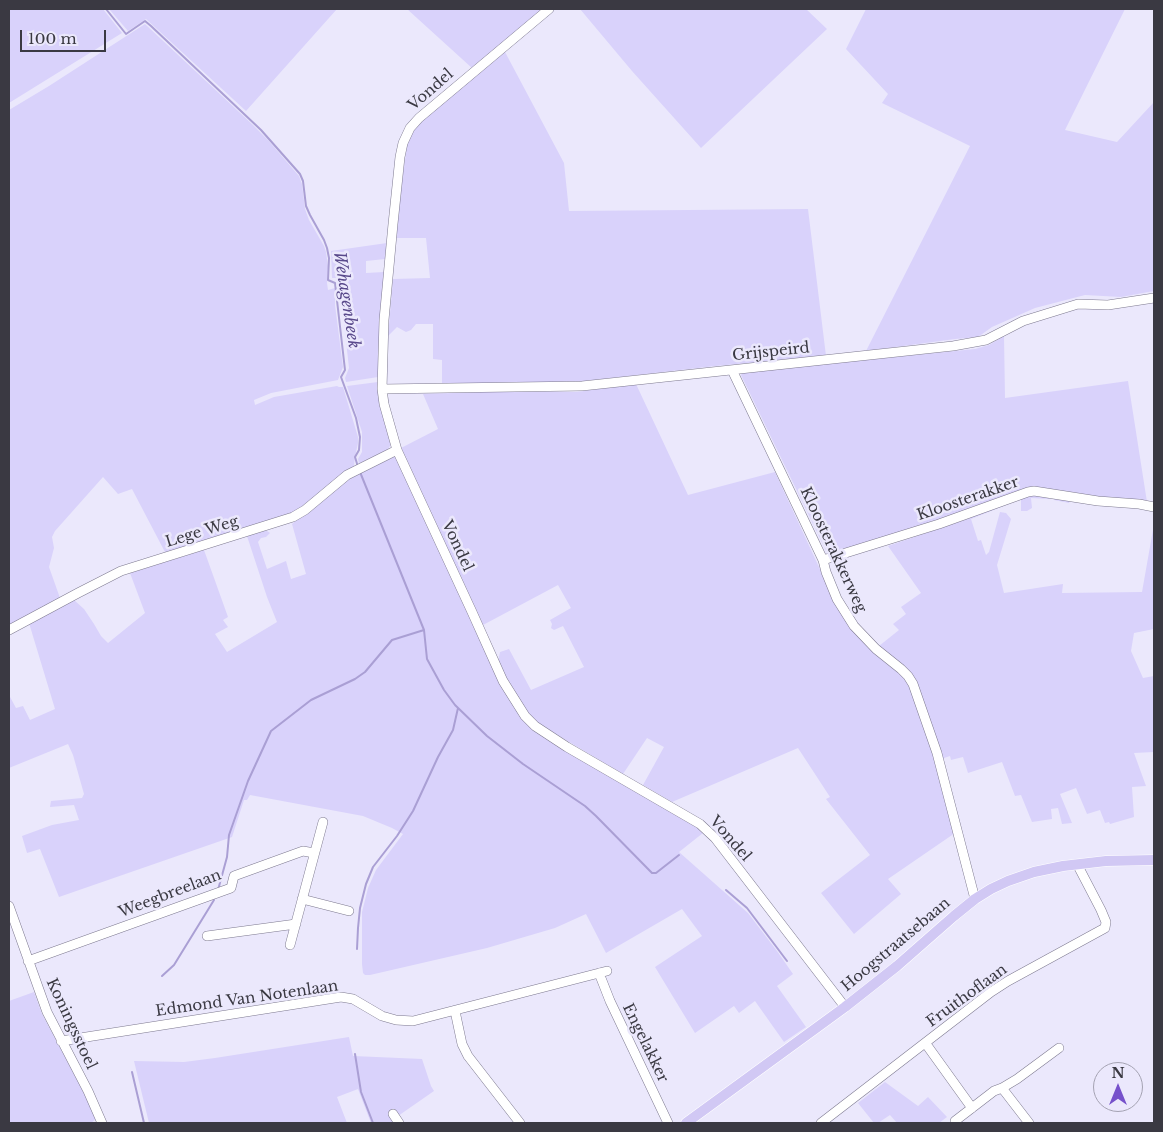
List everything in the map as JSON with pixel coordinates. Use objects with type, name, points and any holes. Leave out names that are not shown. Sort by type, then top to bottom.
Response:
[{"type":"main road","name":"Hoogstraatsebaan","points":[[686,1123],[845,1007],[897,966],[975,899],[991,889],[1034,872],[1077,864],[1154,860]]},
{"type":"street","name":"Vondel","points":[[549,9],[419,118],[410,128],[403,142],[384,320],[382,390],[397,450],[503,681],[525,716],[536,726],[567,746],[700,824],[715,838],[845,1007]]},
{"type":"street","name":"Grijspeird","points":[[382,390],[582,386],[971,344],[986,340],[1023,321],[1078,304],[1108,305],[1154,298]]},
{"type":"street","name":"Kloosterakkerweg","points":[[732,370],[823,560],[837,599],[854,626],[876,649],[901,669],[913,684],[937,754],[975,899]]},
{"type":"street","name":"Lege Weg","points":[[9,630],[121,572],[293,517],[305,510],[347,475],[397,450]]},
{"type":"street","name":"Kloosterakker","points":[[823,560],[939,524],[1034,491],[1154,507]]},
{"type":"street","points":[[290,945],[323,822]]},
{"type":"street","name":"Weegbreelaan","points":[[28,961],[231,888],[234,876],[303,851],[314,853]]},
{"type":"street","name":"Fruithoflaan","points":[[821,1123],[926,1044],[991,992],[1106,928],[1106,922],[1101,910],[1077,864]]},
{"type":"street","points":[[302,899],[349,911]]},
{"type":"street","name":"Koningsstoel","points":[[9,906],[47,1012],[88,1091],[102,1123]]},
{"type":"street","points":[[207,936],[296,924]]},
{"type":"street","name":"Edmond Van Notenlaan","points":[[61,1041],[341,997],[353,999],[382,1016],[396,1020],[413,1021],[603,972]]},
{"type":"street","name":"Engelakker","points":[[603,972],[610,1001],[668,1123]]},
{"type":"street","points":[[455,1011],[462,1044],[468,1056],[520,1123]]},
{"type":"street","points":[[926,1044],[972,1108]]},
{"type":"street","points":[[955,1120],[994,1091],[1016,1079],[1059,1048]]},
{"type":"street","points":[[1002,1088],[1029,1123]]},
{"type":"street","points":[[394,1114],[399,1123]]},
{"type":"shaded area","points":[[9,9],[103,9],[122,33],[9,103]]},
{"type":"shaded area","points":[[109,9],[337,9],[246,111],[146,19],[128,31]]},
{"type":"shaded area","points":[[407,9],[544,9],[472,68]]},
{"type":"shaded area","points":[[580,9],[806,9],[827,29],[701,148]]},
{"type":"shaded area","points":[[866,9],[1125,9],[1065,130],[1117,142],[1154,102],[1154,291],[1121,297],[1085,295],[1035,308],[992,327],[978,337],[866,351],[970,146],[882,103],[888,94],[846,49]]},
{"type":"shaded area","points":[[145,24],[253,125],[299,176],[302,184],[305,209],[326,252],[328,290],[335,288],[335,305],[343,367],[338,380],[271,393],[254,400],[255,405],[274,397],[337,386],[343,387],[358,437],[354,466],[299,509],[285,517],[166,554],[132,489],[118,494],[103,477],[55,531],[52,537],[54,548],[49,567],[60,598],[9,626],[9,110]]},
{"type":"shaded area","points":[[505,52],[564,163],[569,211],[808,209],[826,356],[715,366],[585,381],[442,387],[442,360],[433,359],[433,324],[416,324],[411,330],[406,332],[397,327],[388,336],[393,279],[430,278],[426,238],[395,238],[410,135],[421,121]]},
{"type":"shaded area","points":[[387,243],[385,259],[366,261],[366,273],[384,272],[378,377],[346,382],[345,378],[349,368],[339,278],[332,278],[331,251]]},
{"type":"shaded area","points":[[1004,336],[1005,398],[1128,381],[1147,502],[1100,498],[1072,492],[1069,503],[1054,500],[1055,496],[1050,495],[1049,499],[1031,498],[1032,508],[1027,511],[1021,511],[1021,499],[971,519],[978,541],[981,540],[986,555],[989,552],[1000,512],[1006,513],[1011,519],[997,565],[1004,593],[1063,584],[1062,593],[1142,592],[1154,524],[1154,629],[1134,633],[1131,651],[1143,678],[1154,676],[1154,752],[1134,753],[1146,786],[1132,787],[1134,817],[1110,824],[1109,822],[1105,823],[1100,810],[1087,814],[1076,788],[1060,794],[1072,823],[1062,824],[1058,808],[1051,809],[1052,819],[1032,822],[1021,795],[1015,796],[1002,762],[968,773],[963,757],[951,760],[950,756],[941,759],[923,700],[879,646],[899,630],[893,624],[906,614],[901,607],[921,593],[888,546],[970,518],[966,510],[833,555],[828,554],[741,375],[746,372],[975,349],[989,345]]},
{"type":"shaded area","points":[[378,382],[391,444],[387,451],[359,463],[358,459],[362,452],[362,432],[347,386]]},
{"type":"shaded area","points":[[636,384],[688,495],[775,472],[831,593],[908,681],[939,771],[955,833],[888,879],[901,894],[854,934],[821,893],[870,855],[826,799],[830,797],[798,748],[672,802],[643,785],[664,747],[647,738],[623,774],[539,724],[530,716],[517,698],[498,662],[500,652],[509,649],[531,690],[584,667],[563,626],[554,630],[551,628],[550,620],[571,608],[558,585],[483,625],[401,448],[438,429],[423,394],[576,392]]},
{"type":"shaded area","points":[[396,455],[524,719],[703,833],[679,852],[748,913],[777,951],[793,974],[777,986],[806,1027],[784,1042],[755,1001],[739,1013],[734,1006],[695,1033],[655,967],[702,936],[682,909],[606,953],[586,914],[555,928],[487,948],[365,975],[362,964],[362,912],[368,888],[376,870],[403,834],[363,816],[250,795],[247,800],[244,800],[232,837],[59,897],[40,849],[27,853],[22,836],[52,825],[79,820],[74,805],[50,807],[51,801],[82,798],[84,794],[68,744],[9,768],[9,695],[16,708],[23,706],[30,720],[55,709],[29,623],[74,600],[84,609],[101,636],[108,643],[145,613],[130,573],[204,550],[228,617],[223,620],[228,627],[215,634],[227,652],[277,622],[247,536],[263,531],[270,533],[258,542],[267,569],[286,561],[291,579],[306,574],[292,524],[357,472]]},
{"type":"shaded area","points":[[34,992],[42,1014],[92,1108],[96,1119],[91,1123],[9,1123],[9,1001]]},
{"type":"shaded area","points":[[349,1037],[353,1056],[422,1059],[434,1091],[398,1116],[396,1123],[371,1123],[358,1089],[337,1097],[347,1123],[149,1123],[134,1061],[184,1062]]},
{"type":"shaded area","points":[[885,1082],[918,1106],[928,1097],[947,1117],[939,1123],[897,1123],[890,1115],[878,1123],[874,1123],[858,1103]]},
{"type":"waterway","name":"Wehagenbeek","points":[[106,9],[126,34],[145,21],[151,26],[261,130],[300,174],[303,181],[306,206],[327,248],[329,258],[328,280],[335,283],[345,370],[341,377],[356,418],[360,437],[359,450],[355,457],[358,467]]},
{"type":"waterway","points":[[360,472],[424,630],[427,659],[444,690],[455,705],[487,736],[523,764],[585,806],[652,873],[656,873],[679,855]]},
{"type":"waterway","points":[[218,890],[227,857],[229,835],[248,781],[271,731],[311,700],[355,679],[365,672],[392,640],[424,630]]},
{"type":"waterway","points":[[357,949],[360,908],[366,884],[373,867],[397,836],[413,811],[453,730],[458,708]]},
{"type":"waterway","points":[[726,890],[747,908],[787,961]]},
{"type":"waterway","points":[[162,976],[174,965],[214,900]]},
{"type":"waterway","points":[[355,1054],[361,1092],[373,1123]]},
{"type":"waterway","points":[[132,1072],[144,1123]]}]
